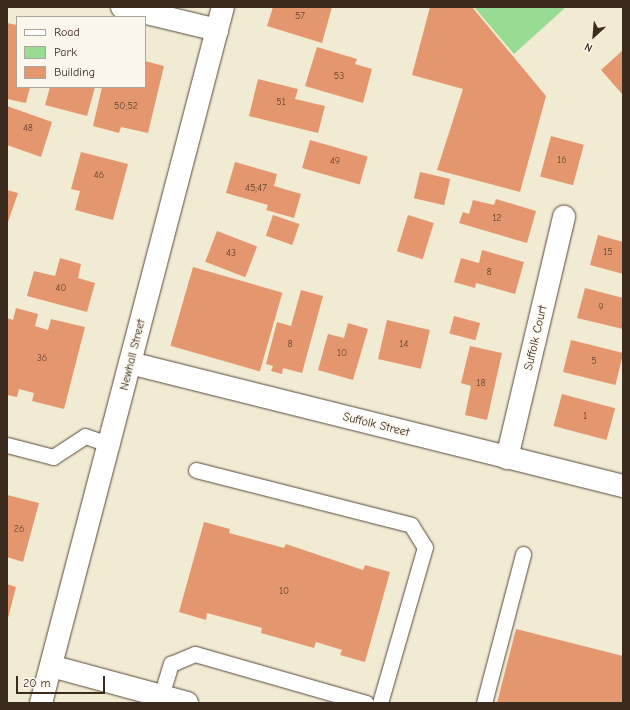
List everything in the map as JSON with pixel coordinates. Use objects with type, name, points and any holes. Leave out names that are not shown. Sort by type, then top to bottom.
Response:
[{"type":"street","points":[[122,7],[217,30]]},
{"type":"street","name":"Newhall Street","points":[[41,703],[111,445],[130,363],[223,7]]},
{"type":"street","name":"Suffolk Court","points":[[507,458],[564,217]]},
{"type":"street","name":"Suffolk Street","points":[[130,363],[623,486]]},
{"type":"street","points":[[51,666],[186,703]]},
{"type":"lane","points":[[7,445],[53,457],[85,436],[111,445]]},
{"type":"lane","points":[[196,470],[411,524],[425,547],[380,703]]},
{"type":"lane","points":[[484,703],[523,554]]},
{"type":"lane","points":[[161,696],[171,664],[195,654],[366,703]]},
{"type":"green space","points":[[474,7],[566,7],[514,54]]},
{"type":"building","points":[[273,7],[332,7],[322,43],[267,26]]},
{"type":"building","points":[[430,7],[472,7],[546,96],[520,192],[437,170],[463,89],[412,75]]},
{"type":"building","points":[[7,23],[16,25],[16,88],[30,88],[26,103],[7,99]]},
{"type":"building","points":[[317,47],[357,59],[355,64],[372,69],[363,103],[305,86]]},
{"type":"building","points":[[623,50],[623,95],[601,70]]},
{"type":"building","points":[[146,61],[164,66],[148,133],[121,127],[119,133],[93,126],[102,88],[146,88]]},
{"type":"building","points":[[258,79],[298,89],[295,99],[325,106],[318,133],[249,116]]},
{"type":"building","points":[[50,88],[95,88],[87,116],[45,105]]},
{"type":"building","points":[[7,106],[52,122],[41,157],[7,145]]},
{"type":"building","points":[[551,136],[584,145],[573,185],[540,177]]},
{"type":"building","points":[[310,140],[368,157],[360,184],[302,168]]},
{"type":"building","points":[[81,152],[128,164],[113,220],[75,210],[80,191],[71,189]]},
{"type":"building","points":[[235,162],[277,174],[274,186],[301,194],[294,218],[266,210],[268,205],[226,193]]},
{"type":"building","points":[[420,172],[450,179],[444,205],[414,198]]},
{"type":"building","points":[[7,190],[18,193],[7,225]]},
{"type":"building","points":[[496,199],[536,211],[527,243],[459,223],[463,212],[469,214],[473,200],[494,205]]},
{"type":"building","points":[[273,215],[299,224],[292,245],[266,236]]},
{"type":"building","points":[[408,215],[434,223],[423,259],[397,251]]},
{"type":"building","points":[[217,231],[257,246],[245,277],[205,262]]},
{"type":"building","points":[[598,235],[623,242],[623,274],[590,265]]},
{"type":"building","points":[[482,250],[524,262],[515,294],[476,283],[475,288],[454,282],[461,258],[479,263]]},
{"type":"building","points":[[60,258],[81,264],[78,278],[95,283],[87,312],[27,296],[34,271],[55,276]]},
{"type":"building","points":[[193,267],[282,293],[260,371],[170,346]]},
{"type":"building","points":[[585,288],[623,298],[623,329],[577,318]]},
{"type":"building","points":[[301,290],[323,296],[302,373],[283,368],[282,374],[271,371],[273,366],[266,364],[277,322],[291,326]]},
{"type":"building","points":[[16,308],[38,314],[35,326],[48,330],[51,319],[85,327],[64,409],[32,401],[34,393],[19,389],[17,397],[7,395],[7,318],[13,320]]},
{"type":"building","points":[[454,316],[480,323],[475,340],[449,333]]},
{"type":"building","points":[[387,320],[430,330],[421,369],[378,359]]},
{"type":"building","points":[[348,323],[368,329],[353,380],[318,370],[328,334],[344,338]]},
{"type":"building","points":[[571,340],[623,353],[615,385],[563,372]]},
{"type":"building","points":[[470,346],[502,353],[487,420],[465,415],[471,386],[461,383]]},
{"type":"building","points":[[562,394],[615,408],[607,440],[553,426]]},
{"type":"building","points":[[7,495],[39,503],[23,562],[7,557]]},
{"type":"building","points":[[204,522],[230,529],[229,533],[284,548],[286,544],[363,570],[365,565],[390,572],[365,662],[340,655],[342,650],[316,642],[314,648],[261,633],[262,628],[207,613],[206,620],[179,612]]},
{"type":"building","points":[[7,584],[16,587],[8,618],[7,618]]},
{"type":"building","points":[[516,629],[623,656],[623,703],[497,703]]}]
